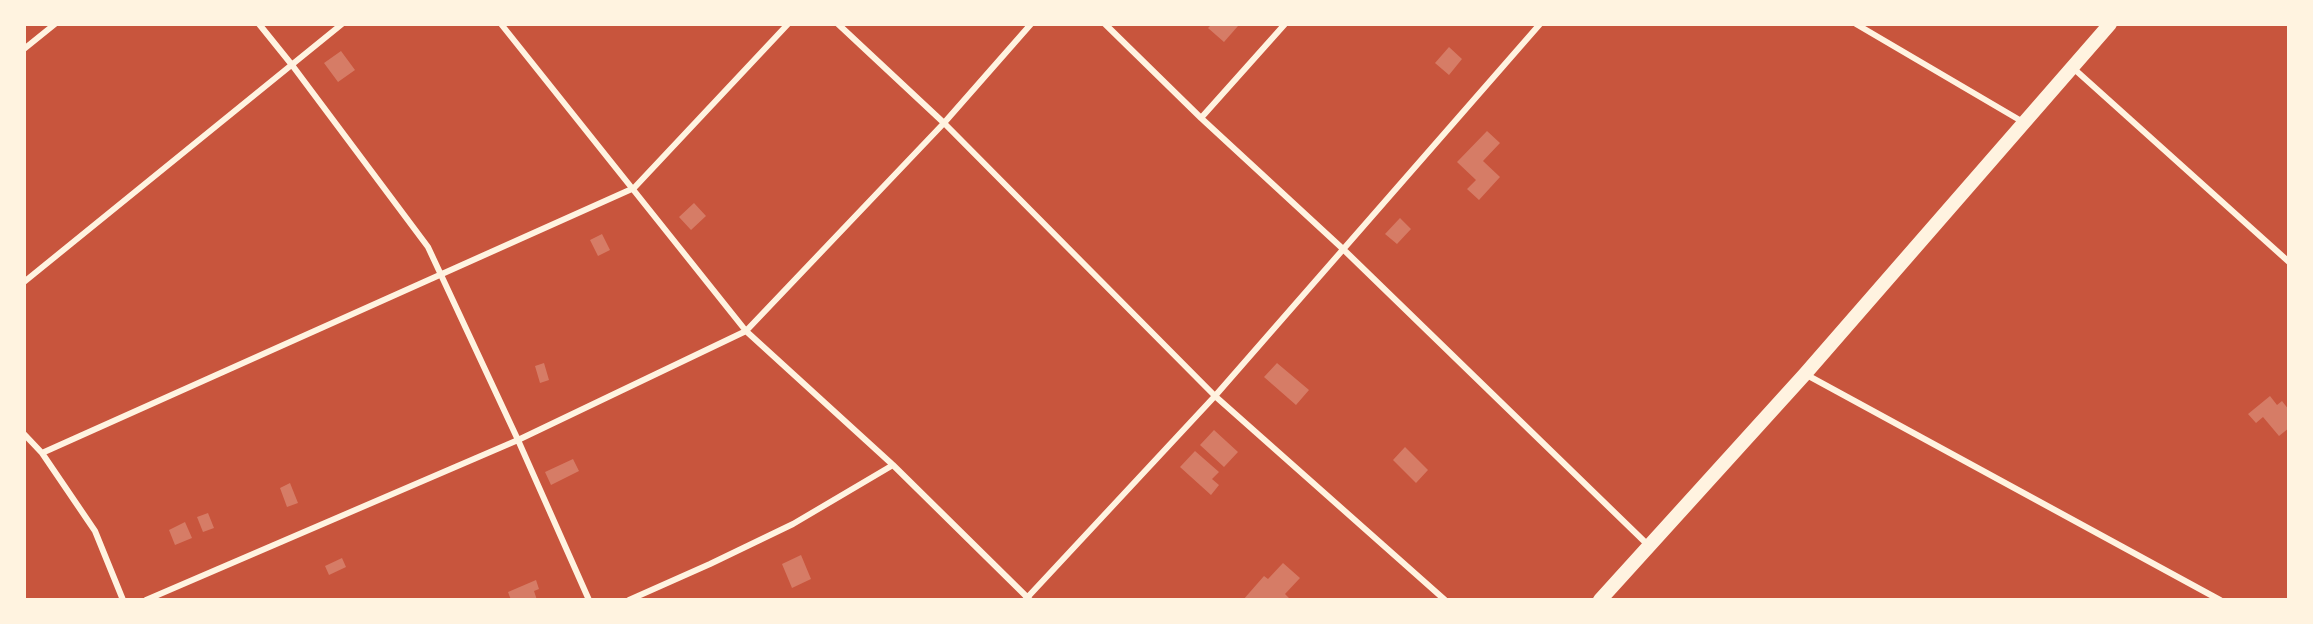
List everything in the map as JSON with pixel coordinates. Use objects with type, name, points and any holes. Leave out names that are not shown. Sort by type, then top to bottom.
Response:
[{"type":"highway","points":[[1600,600],[1804,374],[2110,24]]},
{"type":"street","points":[[24,49],[54,24]]},
{"type":"street","points":[[259,24],[428,247],[589,600]]},
{"type":"street","points":[[24,282],[342,24]]},
{"type":"street","points":[[501,24],[746,331],[892,465],[1028,599],[1215,396],[1540,24]]},
{"type":"street","points":[[42,453],[634,188],[788,24]]},
{"type":"street","points":[[838,24],[944,123],[1215,396],[1445,600]]},
{"type":"street","points":[[146,600],[518,440],[746,331],[944,123],[1031,24]]},
{"type":"street","points":[[1105,24],[1201,118],[1343,249],[1648,545]]},
{"type":"street","points":[[1201,118],[1285,24]]},
{"type":"street","points":[[1856,24],[2023,123]]},
{"type":"street","points":[[2072,67],[2289,262]]},
{"type":"street","points":[[1804,374],[2220,600]]},
{"type":"street","points":[[24,434],[42,453],[95,531],[123,600]]},
{"type":"street","points":[[629,600],[793,524],[892,465]]},
{"type":"building","points":[[1212,24],[1237,24],[1238,26],[1224,42],[1208,28]]},
{"type":"building","points":[[1449,47],[1462,59],[1449,75],[1435,63]]},
{"type":"building","points":[[341,51],[355,70],[338,82],[324,63]]},
{"type":"building","points":[[1487,131],[1500,143],[1483,161],[1500,177],[1479,200],[1467,189],[1476,180],[1457,162]]},
{"type":"building","points":[[694,203],[706,216],[691,230],[679,217]]},
{"type":"building","points":[[1400,218],[1411,229],[1397,244],[1385,234]]},
{"type":"building","points":[[602,234],[610,250],[598,256],[590,240]]},
{"type":"building","points":[[544,363],[549,380],[540,383],[535,366]]},
{"type":"building","points":[[1277,363],[1309,390],[1296,405],[1264,377]]},
{"type":"building","points":[[2270,396],[2277,405],[2282,401],[2289,410],[2289,428],[2279,436],[2263,417],[2256,423],[2248,414]]},
{"type":"building","points":[[1214,430],[1238,452],[1224,467],[1200,445]]},
{"type":"building","points":[[1405,447],[1428,470],[1416,483],[1393,460]]},
{"type":"building","points":[[1195,451],[1219,472],[1212,479],[1219,485],[1211,495],[1180,467]]},
{"type":"building","points":[[573,459],[579,471],[551,485],[545,472]]},
{"type":"building","points":[[290,483],[298,503],[287,507],[280,488]]},
{"type":"building","points":[[208,513],[214,528],[203,532],[197,517]]},
{"type":"building","points":[[185,522],[192,538],[175,545],[169,530]]},
{"type":"building","points":[[801,555],[811,579],[792,588],[782,564]]},
{"type":"building","points":[[342,558],[346,567],[329,575],[325,566]]},
{"type":"building","points":[[1283,563],[1300,578],[1285,594],[1291,600],[1243,600],[1264,576],[1268,579]]},
{"type":"building","points":[[536,580],[539,589],[534,591],[537,600],[511,600],[508,592]]}]
